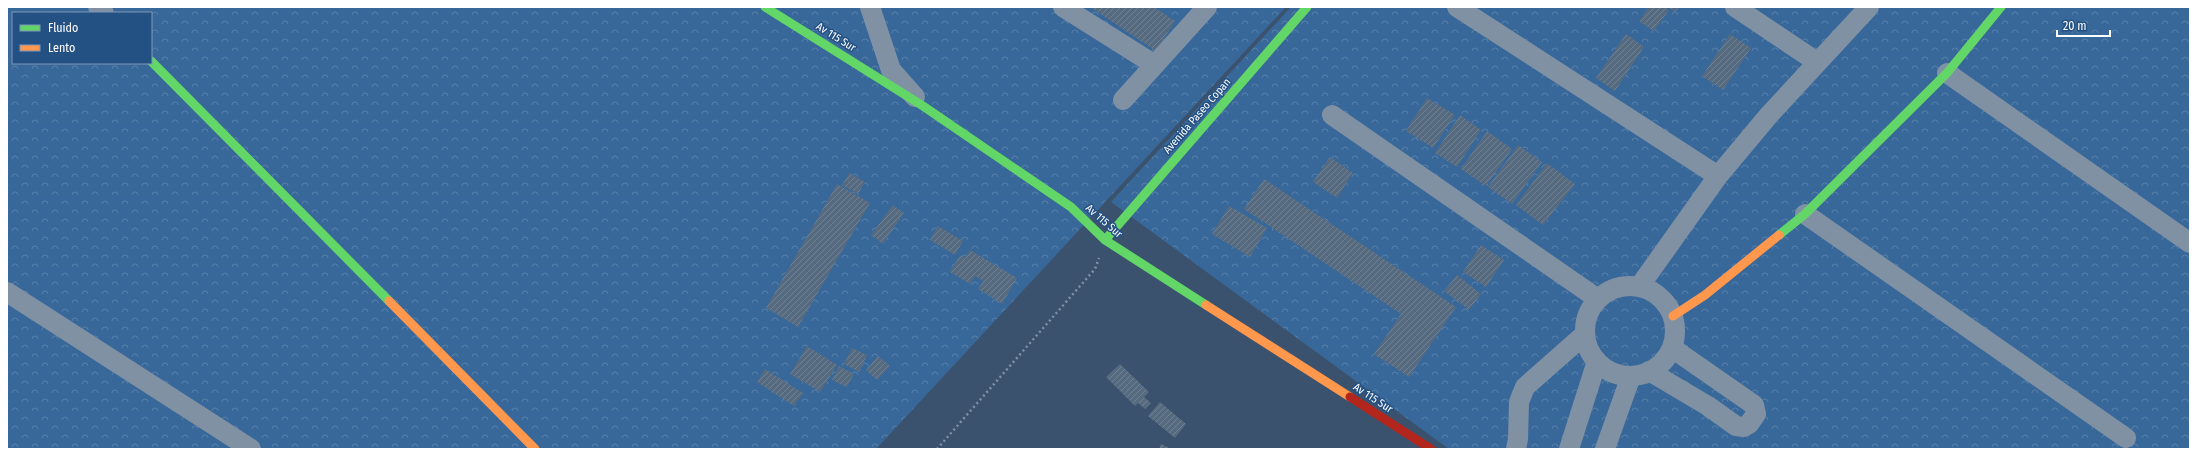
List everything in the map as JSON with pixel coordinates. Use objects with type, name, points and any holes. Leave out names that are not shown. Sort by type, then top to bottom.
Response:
[{"type":"street","name":"Av 115 Sur","points":[[765,7],[923,106],[1071,207],[1105,240],[1425,447]]},
{"type":"street","points":[[870,7],[891,70],[923,106]]},
{"type":"street","points":[[1063,7],[1155,65]]},
{"type":"street","points":[[1123,100],[1207,7]]},
{"type":"street","name":"Avenida Paseo Copan","points":[[1105,240],[1307,7]]},
{"type":"street","points":[[1457,7],[1718,176]]},
{"type":"street","points":[[1735,7],[1817,62]]},
{"type":"street","points":[[1639,286],[1718,176],[1817,62],[1869,7]]},
{"type":"street","points":[[1673,316],[1705,295],[1805,214],[1947,73],[2001,7]]},
{"type":"street","points":[[152,61],[535,449]]},
{"type":"street","points":[[1947,73],[2190,243]]},
{"type":"street","points":[[1332,115],[1598,299]]},
{"type":"street","points":[[1805,214],[2126,438]]},
{"type":"street","points":[[1605,449],[1640,374],[1662,361],[1672,348],[1675,335],[1673,316],[1667,304],[1655,293],[1639,286],[1623,286],[1608,291],[1598,299],[1587,316],[1585,334],[1588,348],[1596,362],[1606,370],[1618,374],[1640,374],[1708,406],[1736,426],[1744,427],[1756,414],[1754,405],[1672,348]]},
{"type":"street","points":[[7,292],[251,449]]},
{"type":"street","points":[[1516,449],[1519,402],[1525,387],[1585,334]]},
{"type":"street","points":[[1569,449],[1596,362]]},
{"type":"street","points":[[1708,406],[1724,385]]},
{"type":"path","points":[[937,449],[1095,269],[1105,240]]},
{"type":"green space","points":[[7,7],[1286,7],[876,449],[7,449]]},
{"type":"green space","points":[[1291,7],[2190,7],[2190,449],[1449,449],[1111,202]]},
{"type":"building","points":[[1090,7],[1154,7],[1175,21],[1156,51]]},
{"type":"building","points":[[1649,7],[1665,7],[1669,10],[1654,31],[1639,21]]},
{"type":"building","points":[[1668,7],[1679,7],[1675,12]]},
{"type":"building","points":[[1626,34],[1644,47],[1615,91],[1596,78]]},
{"type":"building","points":[[1730,34],[1751,48],[1723,90],[1702,76]]},
{"type":"building","points":[[1427,98],[1455,115],[1433,148],[1406,131]]},
{"type":"building","points":[[1460,115],[1481,130],[1457,167],[1435,153]]},
{"type":"building","points":[[1487,131],[1512,149],[1486,186],[1461,169]]},
{"type":"building","points":[[1518,145],[1542,162],[1512,204],[1488,187]]},
{"type":"building","points":[[1330,157],[1353,173],[1337,198],[1313,182]]},
{"type":"building","points":[[1547,163],[1575,184],[1543,225],[1516,205]]},
{"type":"building","points":[[849,173],[865,182],[858,194],[842,185]]},
{"type":"building","points":[[1264,179],[1456,307],[1409,377],[1374,354],[1401,314],[1244,209]]},
{"type":"building","points":[[837,184],[870,203],[798,327],[766,308]]},
{"type":"building","points":[[893,205],[904,213],[883,244],[871,235]]},
{"type":"building","points":[[1229,206],[1267,228],[1250,257],[1212,234]]},
{"type":"building","points":[[938,226],[963,241],[955,255],[930,240]]},
{"type":"building","points":[[1481,245],[1504,260],[1486,287],[1463,272]]},
{"type":"building","points":[[970,250],[1017,278],[1002,304],[978,289],[983,281],[975,276],[970,284],[950,272],[960,255],[965,258]]},
{"type":"building","points":[[1457,275],[1481,294],[1469,310],[1444,291]]},
{"type":"building","points":[[807,346],[837,365],[820,392],[790,374]]},
{"type":"building","points":[[852,348],[867,355],[859,372],[844,364]]},
{"type":"building","points":[[878,356],[890,366],[877,380],[866,370]]},
{"type":"building","points":[[1120,364],[1149,392],[1144,397],[1151,403],[1145,409],[1138,403],[1135,406],[1106,377]]},
{"type":"building","points":[[839,366],[854,374],[847,387],[832,380]]},
{"type":"building","points":[[765,369],[803,393],[794,406],[757,382]]},
{"type":"building","points":[[1160,402],[1186,424],[1175,438],[1148,416]]},
{"type":"building","points":[[1161,444],[1171,449],[1159,449]]},
{"type":"traffic: fast","points":[[765,7],[923,106],[1071,207],[1105,240],[1206,305]]},
{"type":"traffic: fast","points":[[1105,240],[1307,7]]},
{"type":"traffic: fast","points":[[1779,235],[1805,214],[1947,73],[2001,7]]},
{"type":"traffic: fast","points":[[152,62],[389,301]]},
{"type":"traffic: slow","points":[[1673,316],[1705,295],[1779,235]]},
{"type":"traffic: slow","points":[[389,301],[535,449]]},
{"type":"traffic: slow","points":[[1206,305],[1350,397]]},
{"type":"traffic: jam","points":[[1350,397],[1431,449]]}]
